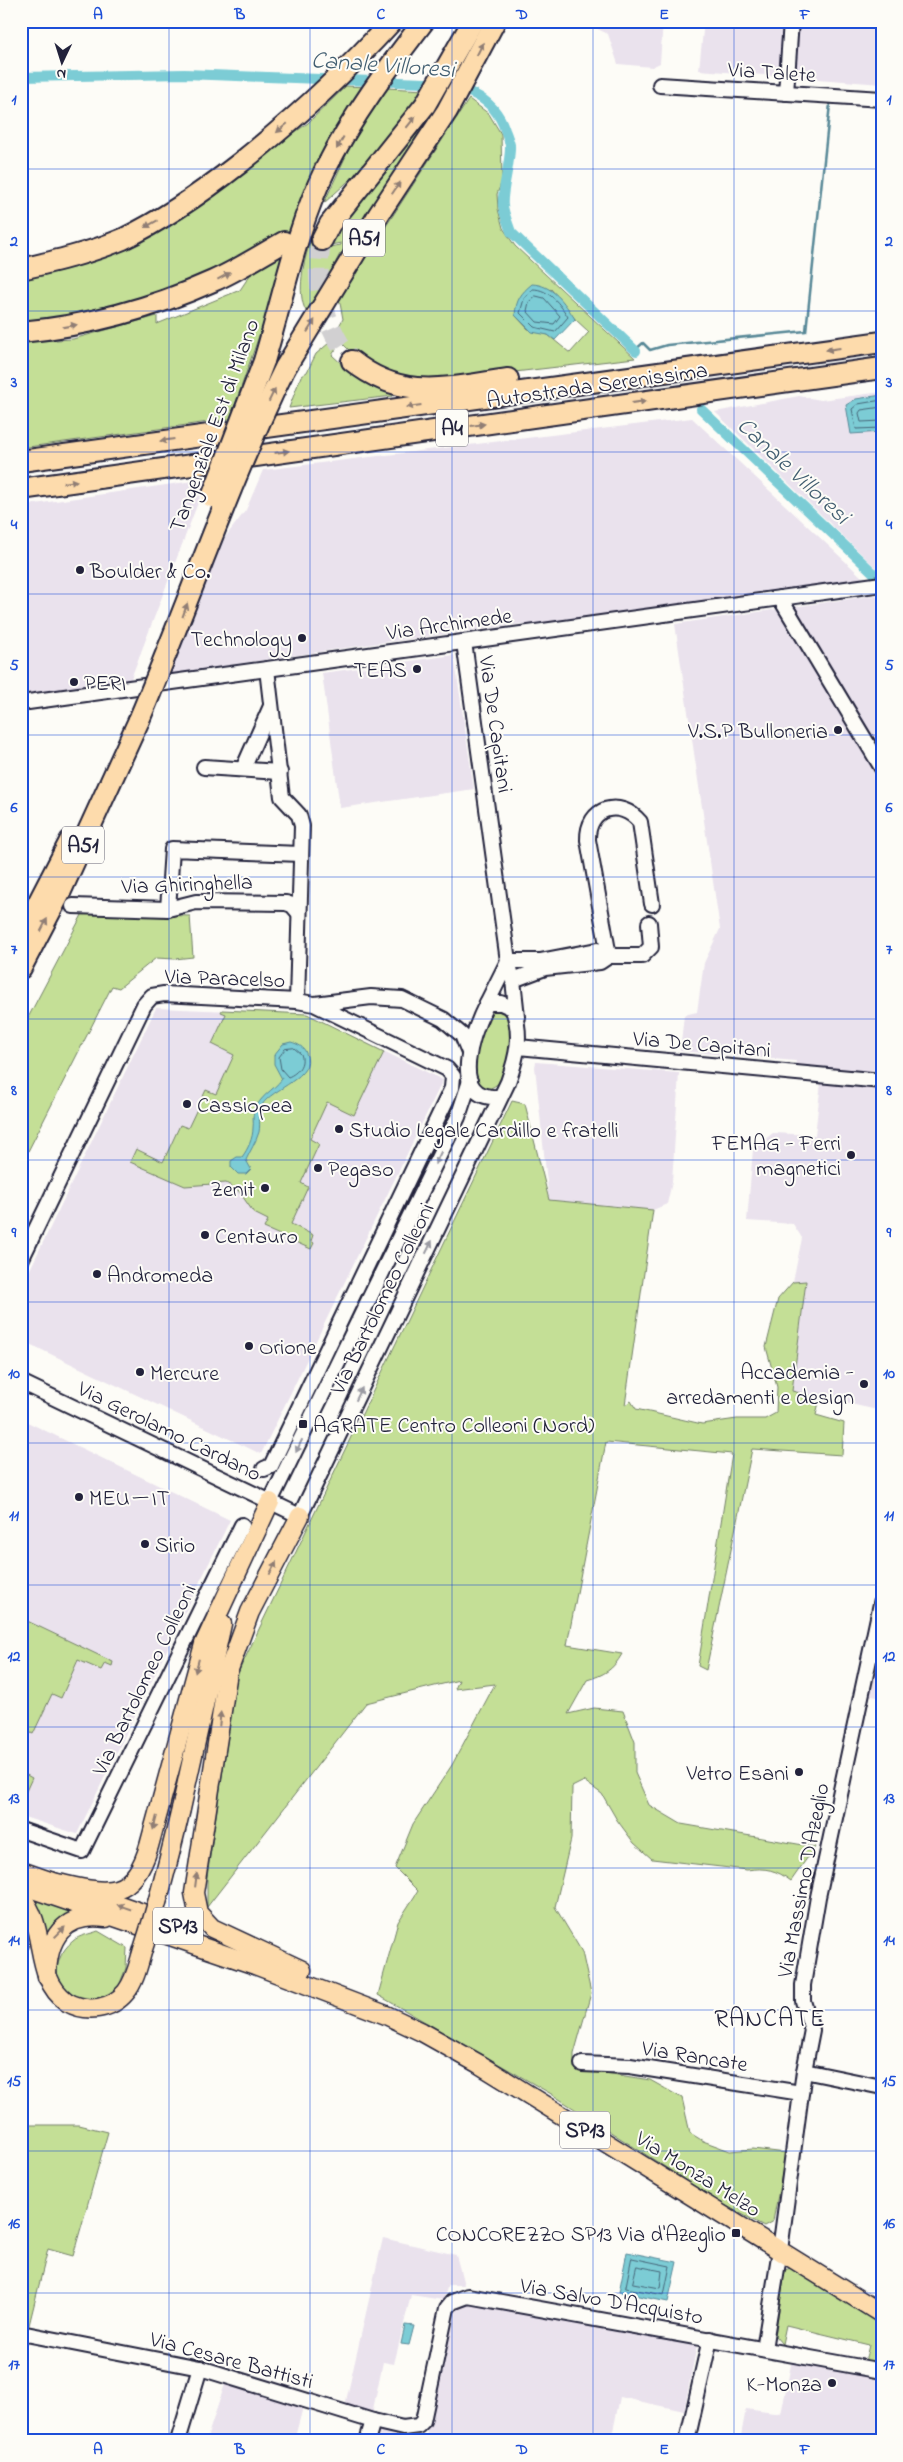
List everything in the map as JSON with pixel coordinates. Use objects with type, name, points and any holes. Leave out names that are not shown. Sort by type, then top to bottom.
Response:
[{"type":"highway","points":[[21,269],[75,256],[110,244],[161,218],[229,172],[319,96],[352,65],[392,21]]},
{"type":"highway","name":"Tangenziale Est di Milano","points":[[21,968],[59,895],[134,718],[264,361],[305,219],[325,171],[366,101],[424,21]]},
{"type":"highway","points":[[320,230],[330,224],[375,170],[426,103],[473,21]]},
{"type":"highway","name":"Tangenziale Est di Milano","points":[[21,936],[134,718],[179,626],[243,458],[285,368],[379,214],[447,111],[495,21]]},
{"type":"highway","points":[[21,332],[73,326],[153,304],[214,281],[284,242]]},
{"type":"highway","name":"Autostrada Serenissima","points":[[21,461],[882,342]]},
{"type":"highway","points":[[352,361],[382,380],[404,386],[428,389],[445,389],[528,377],[566,385]]},
{"type":"highway","name":"Autostrada Serenissima","points":[[21,489],[882,368]]},
{"type":"main road","points":[[53,1882],[110,1891],[128,1882],[141,1866],[149,1846],[206,1637],[270,1502]]},
{"type":"main road","points":[[205,1700],[229,1642],[250,1612],[300,1516]]},
{"type":"main road","points":[[21,1897],[33,1916],[47,1977],[54,1990],[67,2002],[84,2008],[97,2008],[114,2002],[128,1988],[159,1899],[181,1809],[229,1589]]},
{"type":"main road","points":[[250,1612],[226,1680],[194,1899],[198,1913],[212,1928],[302,1970]]},
{"type":"main road","name":"SP13","points":[[21,1871],[302,1970],[386,2015]]},
{"type":"main road","name":"SP13","points":[[21,1885],[277,1973],[386,2015]]},
{"type":"main road","points":[[47,1977],[49,1949],[54,1938],[64,1928],[79,1920],[92,1917],[128,1922]]},
{"type":"main road","name":"Via Monza Melzo","points":[[386,2015],[422,2032],[479,2064],[882,2314]]},
{"type":"street","points":[[786,93],[791,21]]},
{"type":"street","name":"Via Talete","points":[[660,85],[882,99]]},
{"type":"street","name":"Via Archimede","points":[[21,703],[875,585]]},
{"type":"street","points":[[780,598],[882,768]]},
{"type":"street","name":"Via De Capitani","points":[[464,642],[508,961],[514,980],[517,1020]]},
{"type":"street","points":[[267,669],[282,796],[299,815],[302,826],[298,912],[297,1001]]},
{"type":"street","points":[[243,769],[272,705]]},
{"type":"street","points":[[204,766],[280,772]]},
{"type":"street","points":[[609,956],[588,840],[588,828],[592,818],[599,812],[616,809],[625,810],[634,815],[640,822],[652,904]]},
{"type":"street","points":[[168,909],[172,849],[301,854]]},
{"type":"street","name":"Via Ghiringhella","points":[[73,906],[168,909],[196,902],[286,902],[292,905],[298,912]]},
{"type":"street","points":[[508,961],[540,961],[597,950],[609,956],[642,956],[652,947],[648,923]]},
{"type":"street","points":[[514,980],[544,968],[600,962],[609,956]]},
{"type":"street","name":"Via Bartolomeo Colleoni","points":[[270,1502],[458,1117],[470,1081],[469,1052],[472,1037],[480,1016],[508,961]]},
{"type":"street","name":"Via Paracelso","points":[[21,1260],[144,1005],[152,996],[164,994],[297,1001],[314,1004],[447,1069],[453,1076]]},
{"type":"street","points":[[314,1004],[371,997],[393,998],[402,999],[443,1019],[461,1022],[480,1016]]},
{"type":"street","points":[[487,1003],[501,1004],[512,1008],[517,1020]]},
{"type":"street","name":"Via Bartolomeo Colleoni","points":[[443,1019],[462,1035],[469,1052]]},
{"type":"street","name":"Via Bartolomeo Colleoni","points":[[300,1516],[511,1074],[518,1047],[517,1020]]},
{"type":"street","name":"Via De Capitani","points":[[518,1047],[882,1081]]},
{"type":"street","name":"Via Bartolomeo Colleoni","points":[[264,1469],[271,1466],[452,1088],[453,1076]]},
{"type":"street","points":[[470,1081],[474,1090],[479,1094],[490,1098],[500,1096]]},
{"type":"street","name":"Via Gerolamo Cardano","points":[[21,1382],[300,1516]]},
{"type":"street","name":"Via Bartolomeo Colleoni","points":[[21,1830],[82,1851],[242,1526]]},
{"type":"street","name":"Via Massimo D'Azeglio","points":[[764,2349],[780,2250],[804,2071],[812,2030],[803,2001],[803,1985],[818,1897],[882,1599]]},
{"type":"street","name":"Via Rancate","points":[[582,2064],[630,2066],[801,2093]]},
{"type":"street","points":[[804,2071],[882,2087]]},
{"type":"street","name":"Via Salvo D'Acquisto","points":[[424,2416],[447,2308],[459,2298],[468,2296],[882,2371]]},
{"type":"street","name":"Via Cesare Battisti","points":[[21,2333],[200,2368],[373,2421],[412,2428],[418,2426],[424,2416]]},
{"type":"street","points":[[687,2441],[710,2340]]},
{"type":"street","points":[[178,2441],[200,2368]]},
{"type":"street","points":[[367,2441],[373,2421]]},
{"type":"shaded area","points":[[581,21],[663,21],[660,63],[652,67],[618,64],[608,34]]},
{"type":"shaded area","points":[[704,21],[882,21],[882,84],[699,70]]},
{"type":"shaded area","points":[[882,392],[882,571],[879,571],[715,412],[799,396],[821,400]]},
{"type":"shaded area","points":[[692,418],[863,578],[549,624],[520,624],[170,674],[220,544],[246,510],[263,470]]},
{"type":"shaded area","points":[[207,479],[130,681],[21,696],[21,506]]},
{"type":"shaded area","points":[[876,595],[882,601],[882,1411],[792,1391],[806,1281],[793,1282],[802,1238],[793,1224],[747,1221],[753,1149],[773,1133],[815,1135],[821,1082],[792,1079],[796,1061],[680,1051],[684,1015],[697,1012],[704,963],[720,929],[675,624]]},
{"type":"shaded area","points":[[454,655],[474,789],[340,808],[322,673]]},
{"type":"shaded area","points":[[156,1008],[307,1014],[443,1080],[261,1454],[21,1340],[21,1288]]},
{"type":"shaded area","points":[[536,1062],[679,1073],[672,1182],[667,1204],[653,1210],[549,1201]]},
{"type":"shaded area","points":[[21,1419],[230,1520],[77,1834],[21,1816]]},
{"type":"shaded area","points":[[882,1631],[882,1698],[867,1695]]},
{"type":"shaded area","points":[[383,2238],[456,2255],[464,2285],[448,2285],[443,2300],[411,2295],[394,2364],[383,2362],[372,2414],[347,2406],[346,2401]]},
{"type":"shaded area","points":[[466,2300],[697,2345],[684,2411],[620,2397],[611,2441],[425,2441],[451,2313]]},
{"type":"shaded area","points":[[792,2360],[882,2379],[882,2441],[740,2441],[746,2409],[781,2414]]},
{"type":"shaded area","points":[[226,2381],[303,2407],[294,2441],[206,2441]]},
{"type":"shaded area","points":[[379,2431],[417,2441],[376,2441]]},
{"type":"green space","points":[[346,86],[366,87],[298,224],[261,249],[177,291],[21,327],[21,277],[38,273],[250,164],[308,123]]},
{"type":"green space","points":[[386,88],[426,90],[362,169],[324,203],[356,134]]},
{"type":"green space","points":[[447,91],[452,92],[346,249],[340,254],[309,312],[306,311],[303,304],[301,286],[303,267],[310,242],[329,247],[341,245],[341,243],[330,245],[339,235],[336,233],[329,241],[381,174],[415,136]]},
{"type":"green space","points":[[469,99],[489,114],[501,134],[502,181],[497,194],[498,209],[503,228],[515,246],[635,358],[429,382],[381,370],[359,360],[341,342],[332,355],[361,377],[394,393],[393,396],[289,408],[301,376],[307,372],[316,354],[329,343],[343,319],[339,298]],"holes":[[[551,289],[575,319],[589,332],[570,353],[548,335],[528,329],[515,315]]]},
{"type":"green space","points":[[289,250],[230,419],[21,448],[21,342],[73,339],[157,316],[157,324],[240,290],[252,272]]},
{"type":"green space","points":[[83,913],[190,916],[193,957],[175,959],[156,958],[119,988],[112,986],[21,1165],[21,1031]]},
{"type":"green space","points":[[495,1006],[508,1011],[512,1036],[511,1055],[502,1078],[491,1088],[483,1089],[475,1070],[476,1050],[488,1010]]},
{"type":"green space","points":[[222,1010],[307,1014],[384,1052],[354,1115],[327,1102],[310,1139],[319,1144],[301,1183],[308,1187],[291,1224],[313,1235],[311,1241],[314,1243],[311,1249],[264,1228],[268,1220],[254,1213],[238,1190],[226,1183],[185,1186],[130,1162],[136,1149],[163,1162],[180,1125],[188,1128],[206,1090],[216,1094],[234,1055],[212,1044],[226,1014],[221,1012]]},
{"type":"green space","points":[[512,1101],[525,1104],[549,1200],[653,1210],[625,1405],[631,1401],[636,1409],[702,1424],[737,1419],[765,1419],[776,1413],[777,1387],[766,1347],[778,1299],[793,1282],[806,1281],[792,1391],[820,1398],[816,1415],[844,1423],[842,1455],[752,1449],[706,1670],[698,1666],[732,1454],[606,1442],[567,1645],[622,1654],[607,1671],[587,1680],[568,1714],[594,1708],[623,1711],[635,1742],[635,1773],[649,1805],[681,1824],[815,1847],[791,1881],[781,1874],[765,1869],[747,1870],[652,1859],[634,1843],[617,1820],[602,1794],[584,1781],[572,1787],[571,1839],[555,1907],[582,1952],[591,1993],[574,2054],[574,2068],[650,2080],[682,2098],[690,2133],[703,2141],[730,2151],[753,2149],[786,2153],[773,2221],[764,2226],[721,2203],[553,2095],[378,1995],[398,1922],[418,1891],[395,1868],[413,1824],[452,1765],[495,1684],[455,1689],[459,1680],[366,1703],[207,1907],[207,1877],[237,1675]]},
{"type":"green space","points":[[21,1618],[113,1662],[112,1666],[105,1663],[101,1670],[78,1660],[61,1698],[52,1694],[33,1734],[23,1729],[21,1733]]},
{"type":"green space","points":[[21,1772],[32,1778],[21,1802]]},
{"type":"green space","points":[[24,1891],[88,1914],[47,1947]]},
{"type":"green space","points":[[98,1931],[127,1948],[126,1968],[116,1993],[94,2000],[74,1998],[66,1993],[57,1977],[57,1967],[60,1958],[65,1949],[76,1939]]},
{"type":"green space","points":[[21,2125],[79,2125],[108,2132],[73,2256],[48,2249],[29,2325],[21,2323]]},
{"type":"green space","points":[[793,2267],[882,2320],[882,2365],[865,2362],[869,2345],[786,2325],[782,2344],[775,2336],[785,2270]]},
{"type":"water","points":[[532,284],[552,291],[575,319],[555,340],[548,335],[532,332],[515,315],[520,297]]},
{"type":"water","points":[[882,395],[882,432],[851,434],[846,405],[856,399]]},
{"type":"water","points":[[291,1042],[300,1046],[305,1051],[308,1061],[305,1069],[300,1076],[267,1099],[262,1105],[259,1132],[246,1160],[251,1169],[246,1174],[238,1174],[231,1167],[231,1161],[237,1157],[242,1157],[244,1154],[252,1136],[253,1114],[257,1106],[263,1097],[282,1079],[274,1064],[274,1055],[283,1044]]},
{"type":"water","points":[[627,2252],[677,2262],[668,2302],[619,2292]]},
{"type":"water","points":[[405,2325],[414,2326],[409,2345],[401,2344]]},
{"type":"waterway","name":"Canale Villoresi","points":[[21,77],[185,74],[425,83],[462,89],[492,107],[500,117],[509,141],[510,152],[503,193],[503,206],[511,232],[636,351]]},
{"type":"waterway","points":[[635,350],[643,343],[650,350],[667,345],[806,331],[830,104]]},
{"type":"waterway","name":"Canale Villoresi","points":[[701,409],[882,581]]},
{"type":"tunnel","points":[[322,240],[319,255],[319,271],[323,304],[335,335],[352,361]]},
{"type":"tunnel","points":[[21,903],[73,906]]},
{"type":"place","name":"Boulder & Co.","points":[[80,570]]},
{"type":"place","name":"Technology","points":[[302,638]]},
{"type":"place","name":"TEAS","points":[[417,669]]},
{"type":"place","name":"PERI","points":[[74,682]]},
{"type":"place","name":"V.S.P Bulloneria","points":[[838,730]]},
{"type":"place","name":"Cassiopea","points":[[187,1104]]},
{"type":"place","name":"Studio Legale Cardillo e fratelli","points":[[339,1129]]},
{"type":"place","name":"FEMAG - Ferri magnetici","points":[[851,1155]]},
{"type":"place","name":"Pegaso","points":[[318,1168]]},
{"type":"place","name":"Zenit","points":[[265,1188]]},
{"type":"place","name":"Centauro","points":[[205,1235]]},
{"type":"place","name":"Andromeda","points":[[97,1274]]},
{"type":"place","name":"Orione","points":[[249,1346]]},
{"type":"place","name":"Mercure","points":[[140,1372]]},
{"type":"place","name":"Accademia - arredamenti e design","points":[[864,1384]]},
{"type":"place","name":"AGRATE Centro Colleoni (Nord)","points":[[303,1424]]},
{"type":"place","name":"MEUーIT","points":[[79,1497]]},
{"type":"place","name":"Sirio","points":[[145,1544]]},
{"type":"place","name":"Vetro Esani","points":[[799,1772]]},
{"type":"place","name":"CONCOREZZO SP13 Via d'Azeglio","points":[[736,2233]]},
{"type":"place","name":"K-Monza","points":[[832,2383]]},
{"type":"district","name":"RANCATE","points":[[770,2017]]}]
